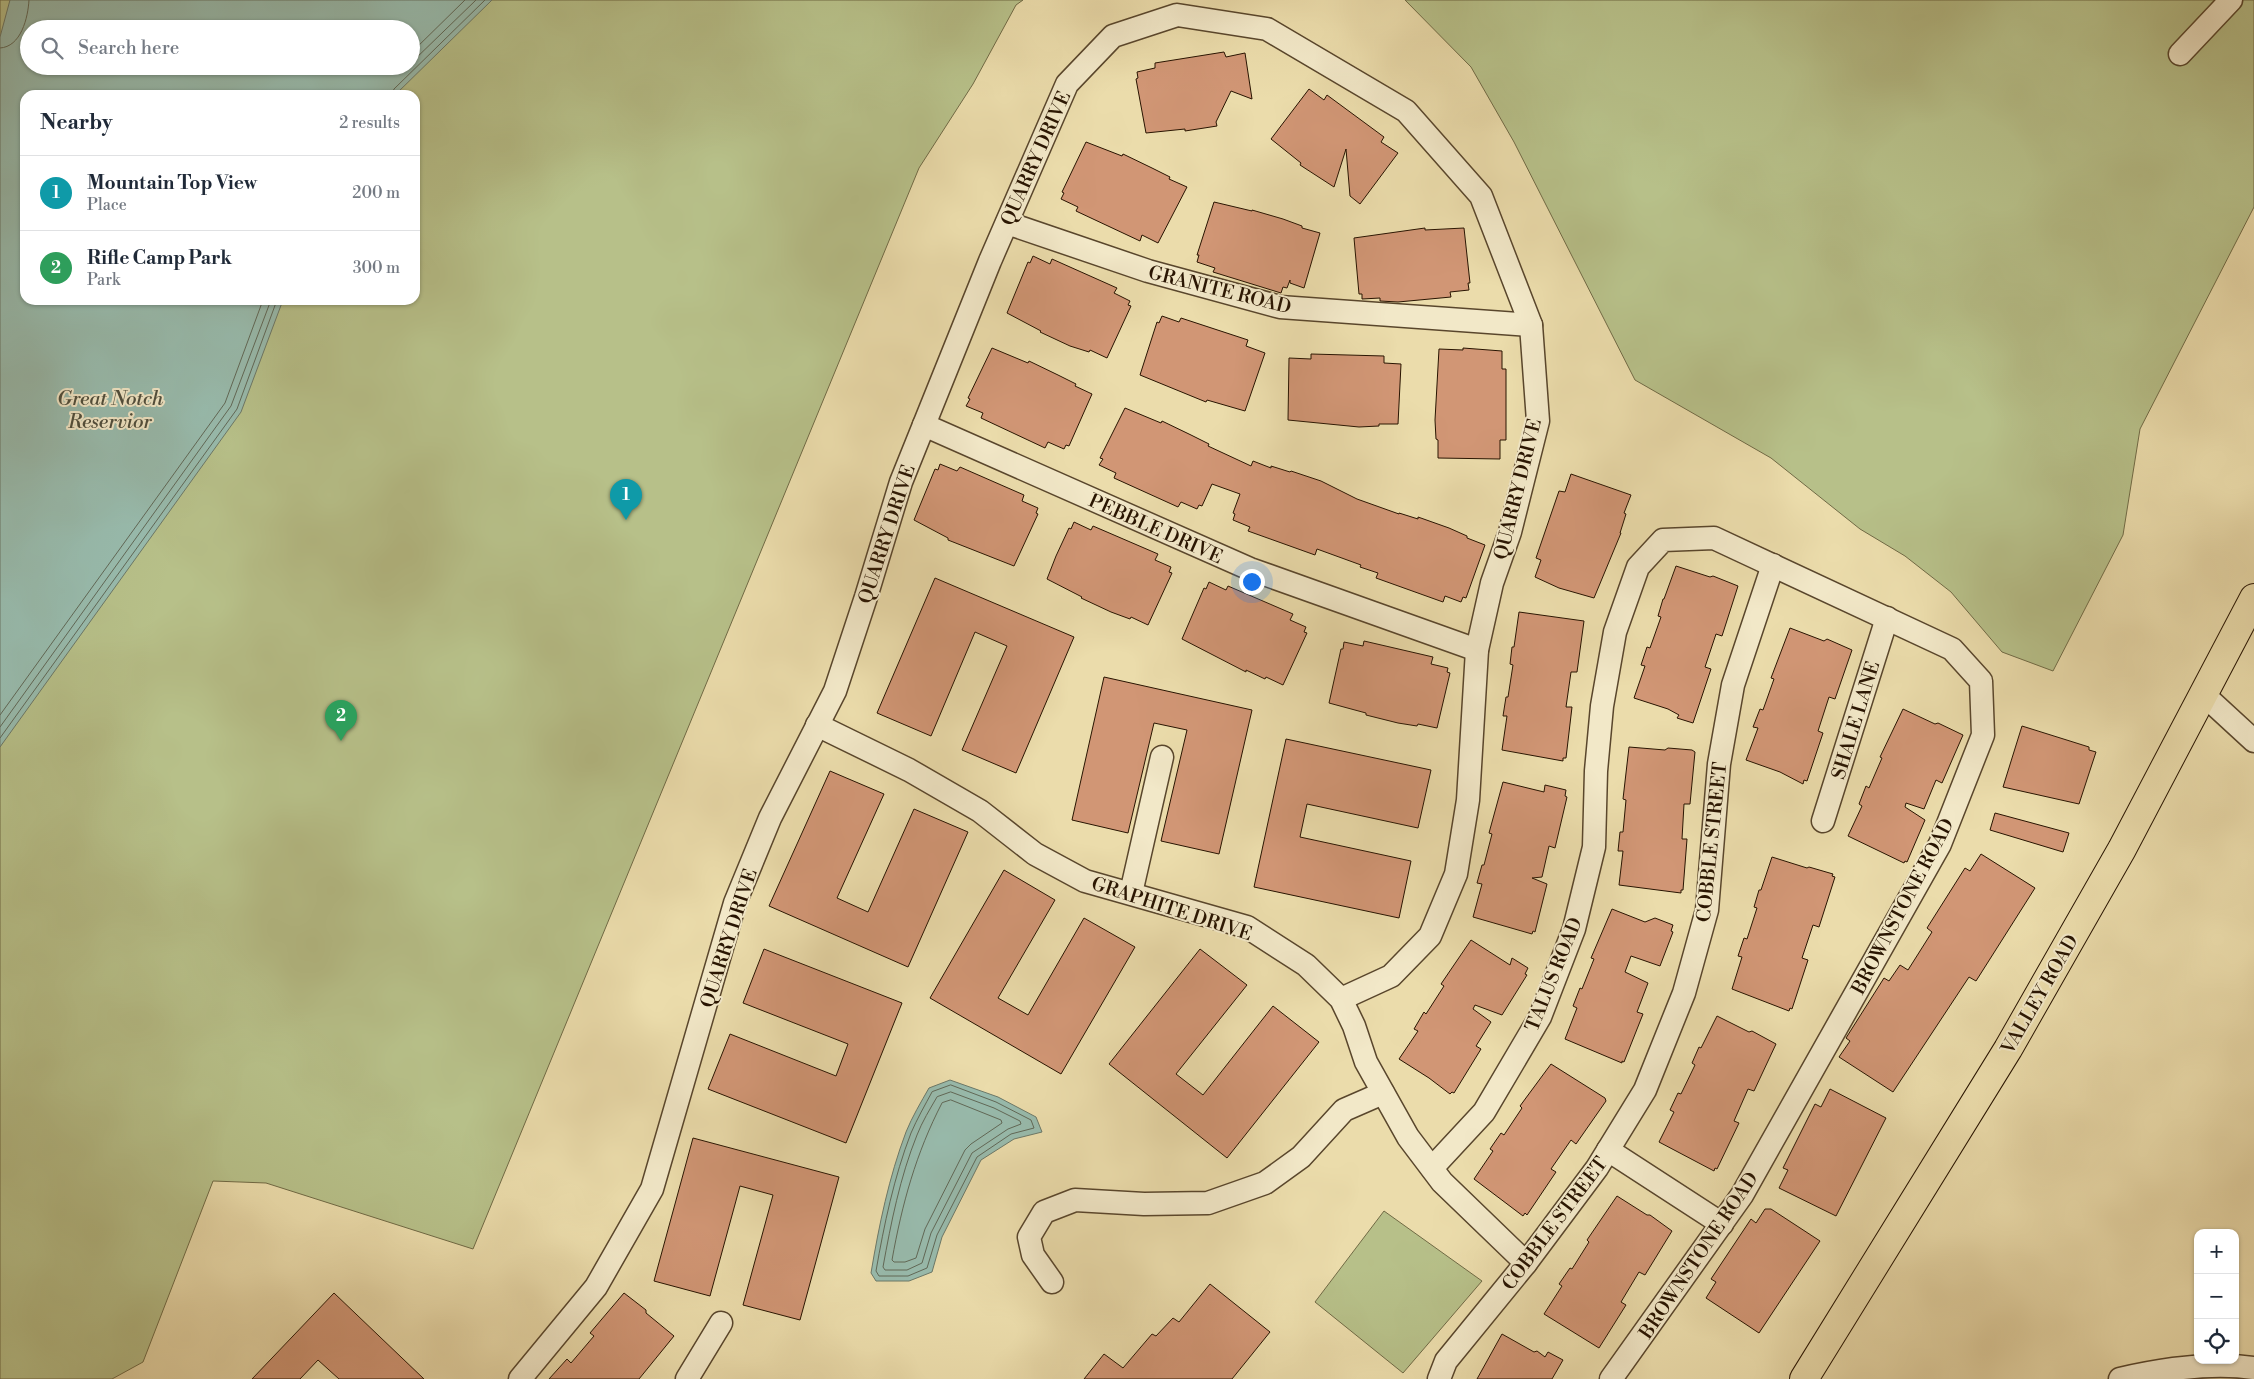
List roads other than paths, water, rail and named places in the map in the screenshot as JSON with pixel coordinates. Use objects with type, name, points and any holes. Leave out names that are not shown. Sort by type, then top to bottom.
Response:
[{"type":"main road","name":"VALLEY ROAD","points":[[1804,1379],[2008,1049],[2122,849],[2254,598]]},
{"type":"street","points":[[2180,54],[2231,0]]},
{"type":"street","name":"QUARRY DRIVE","points":[[520,1379],[596,1287],[652,1189],[735,902],[770,818],[834,691],[866,597],[901,482],[1007,223],[1067,84],[1113,36],[1177,15],[1267,29],[1406,111],[1481,196],[1531,325],[1538,420],[1510,532],[1492,584],[1478,650],[1468,800],[1456,874],[1430,936],[1391,976],[1341,999]]},
{"type":"street","name":"GRANITE ROAD","points":[[1007,223],[1148,271],[1280,307],[1531,325]]},
{"type":"street","name":"PEBBLE DRIVE","points":[[924,425],[1250,569],[1478,650]]},
{"type":"street","name":"BROWNSTONE ROAD","points":[[1611,1379],[1742,1195],[1940,844],[1983,735],[1981,681],[1952,649],[1714,538],[1664,540],[1638,567],[1615,632]]},
{"type":"street","name":"COBBLE STREET","points":[[1439,1379],[1446,1361],[1526,1263],[1598,1168],[1645,1090],[1684,993],[1707,910],[1719,764],[1733,685],[1773,565]]},
{"type":"street","name":"SHALE LANE","points":[[1823,821],[1887,618]]},
{"type":"street","name":"TALUS ROAD","points":[[1432,1168],[1484,1112],[1540,1017],[1574,929],[1594,847],[1596,771],[1602,706],[1615,632]]},
{"type":"street","points":[[2204,695],[2254,741]]},
{"type":"street","name":"GRAPHITE DRIVE","points":[[817,725],[909,770],[980,811],[1034,854],[1086,881],[1247,927],[1306,964],[1341,999],[1354,1026],[1366,1062],[1408,1137],[1442,1182],[1526,1263]]},
{"type":"street","points":[[1131,893],[1162,757]]},
{"type":"street","points":[[1052,1282],[1033,1255],[1029,1237],[1044,1212],[1075,1200],[1144,1204],[1208,1203],[1265,1183],[1301,1157],[1344,1110],[1383,1093]]},
{"type":"street","points":[[1608,1150],[1722,1224]]},
{"type":"street","points":[[687,1379],[721,1323]]},
{"type":"street","points":[[2120,1379],[2142,1374],[2210,1366],[2254,1368]]},
{"type":"water","name":"Great Notch Reservior","points":[[10,0],[492,0],[420,71],[420,20],[20,20],[20,75],[415,75],[400,90],[20,90],[20,305],[281,305],[241,412],[0,747],[0,37]]},
{"type":"water","points":[[950,1080],[998,1097],[1036,1117],[1042,1132],[1014,1139],[981,1160],[942,1237],[932,1272],[909,1281],[876,1281],[871,1273],[877,1237],[885,1201],[906,1132],[929,1088]]},
{"type":"place","name":"Mountain Top View","points":[[626,520]]},
{"type":"place","name":"Rifle Camp Park","points":[[341,741]]}]
